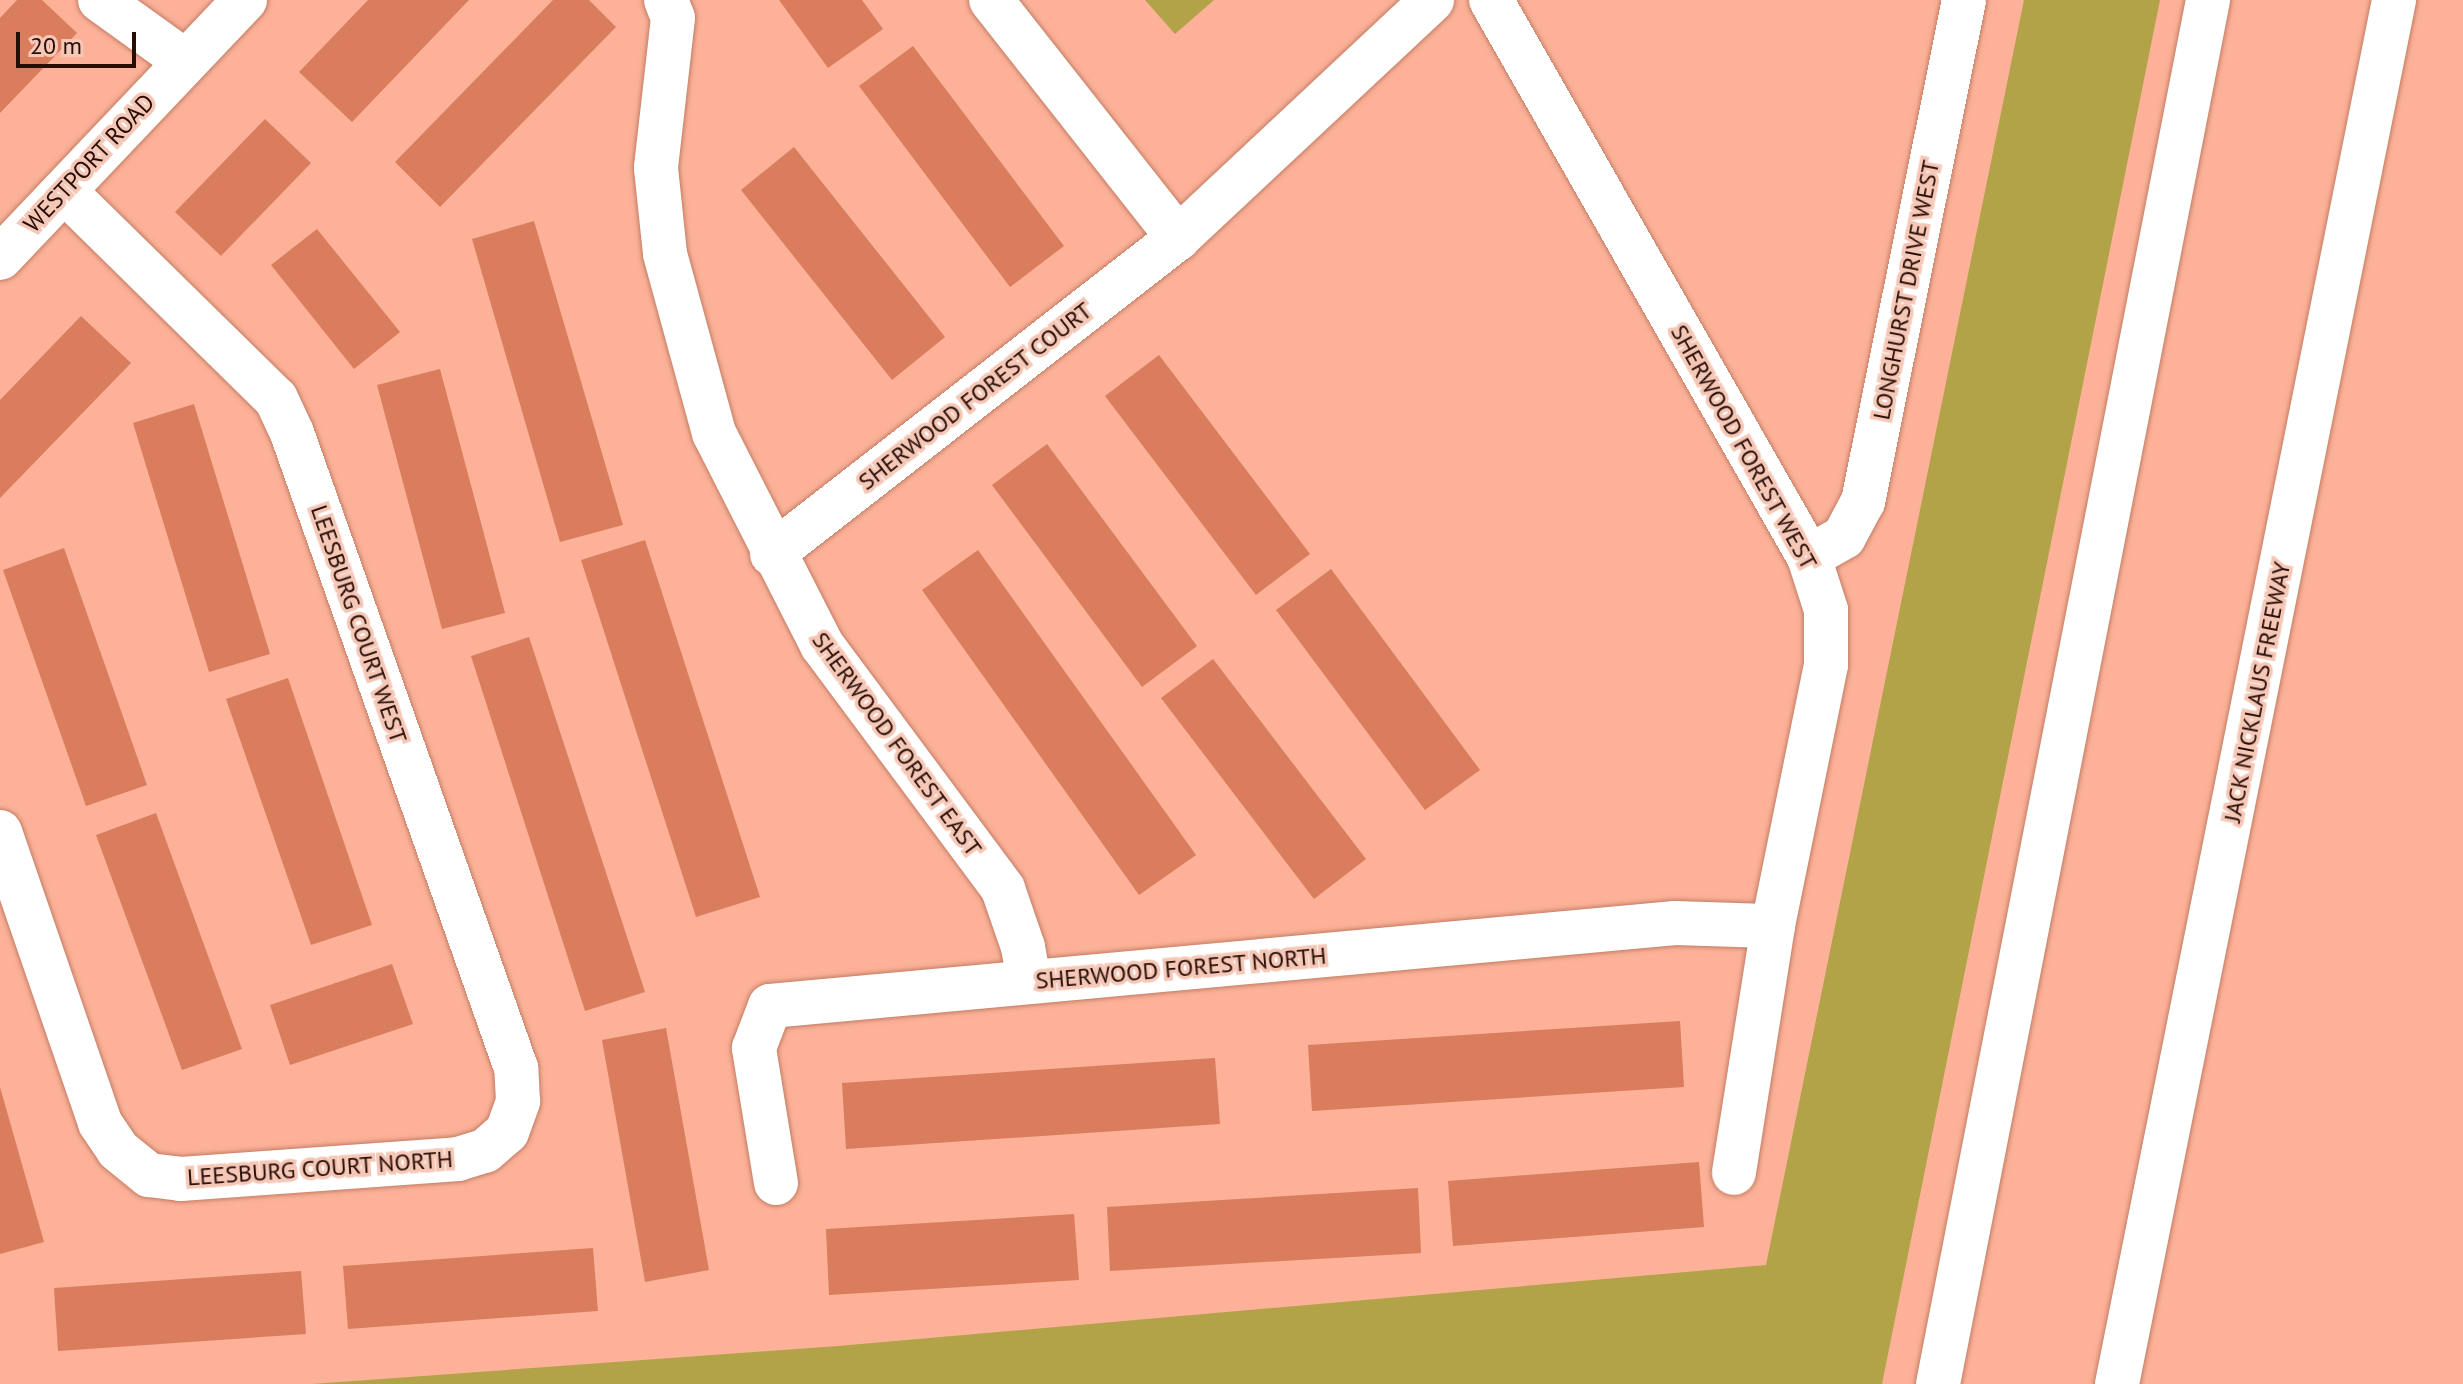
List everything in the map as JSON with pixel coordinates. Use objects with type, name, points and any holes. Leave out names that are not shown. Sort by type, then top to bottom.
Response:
[{"type":"main road","points":[[100,0],[185,61]]},
{"type":"main road","name":"WESTPORT ROAD","points":[[0,258],[245,0]]},
{"type":"main road","name":"SHERWOOD FOREST EAST","points":[[666,0],[672,32],[656,168],[665,254],[714,433],[772,554],[822,645],[1003,889],[1029,981]]},
{"type":"main road","points":[[991,0],[1178,238]]},
{"type":"main road","name":"SHERWOOD FOREST COURT","points":[[772,554],[1178,238],[1432,0]]},
{"type":"main road","name":"SHERWOOD FOREST WEST","points":[[1491,0],[1809,557],[1826,610],[1826,665],[1773,926],[1734,1173]]},
{"type":"main road","name":"LONGHURST DRIVE WEST","points":[[1809,557],[1844,537],[1863,502],[1964,0]]},
{"type":"main road","points":[[1938,1384],[2208,0]]},
{"type":"main road","name":"JACK NICKLAUS FREEWAY","points":[[2117,1384],[2394,0]]},
{"type":"main road","name":"LEESBURG COURT WEST","points":[[64,191],[276,399],[287,422],[516,1068],[518,1101],[507,1132]]},
{"type":"main road","name":"LEESBURG COURT NORTH","points":[[0,832],[100,1123],[130,1162],[149,1175],[181,1179],[458,1159],[485,1151],[507,1132]]},
{"type":"main road","name":"SHERWOOD FOREST NORTH","points":[[776,1183],[754,1048],[770,1006],[1675,923],[1773,926]]},
{"type":"shaded area","points":[[1145,0],[1214,0],[1175,34]]},
{"type":"shaded area","points":[[2024,0],[2160,0],[1882,1384],[312,1384],[838,1346],[1766,1265]]},
{"type":"building","points":[[17,0],[42,0],[77,33],[0,113],[0,18]]},
{"type":"building","points":[[368,0],[469,0],[352,122],[299,72]]},
{"type":"building","points":[[553,0],[589,0],[616,27],[440,207],[395,162]]},
{"type":"building","points":[[779,0],[862,0],[883,29],[828,68]]},
{"type":"building","points":[[913,46],[1064,246],[1010,287],[859,86]]},
{"type":"building","points":[[265,119],[311,163],[221,256],[175,212]]},
{"type":"building","points":[[794,147],[945,337],[892,380],[741,190]]},
{"type":"building","points":[[534,221],[623,525],[560,542],[472,239]]},
{"type":"building","points":[[317,229],[400,332],[354,369],[271,265]]},
{"type":"building","points":[[81,316],[131,363],[0,498],[0,400]]},
{"type":"building","points":[[1159,355],[1310,554],[1256,595],[1105,396]]},
{"type":"building","points":[[440,369],[505,613],[442,629],[377,385]]},
{"type":"building","points":[[194,404],[270,654],[209,672],[133,423]]},
{"type":"building","points":[[1047,444],[1197,646],[1142,687],[992,485]]},
{"type":"building","points":[[645,540],[760,897],[696,917],[581,560]]},
{"type":"building","points":[[64,548],[147,785],[86,806],[3,570]]},
{"type":"building","points":[[978,550],[1196,855],[1139,895],[922,590]]},
{"type":"building","points":[[1331,569],[1480,770],[1425,810],[1276,610]]},
{"type":"building","points":[[529,637],[645,992],[585,1011],[471,656]]},
{"type":"building","points":[[1213,659],[1366,859],[1314,899],[1161,698]]},
{"type":"building","points":[[288,678],[372,925],[311,945],[226,699]]},
{"type":"building","points":[[156,813],[242,1049],[182,1070],[96,835]]},
{"type":"building","points":[[392,964],[413,1024],[290,1065],[270,1005]]},
{"type":"building","points":[[1680,1021],[1684,1087],[1312,1111],[1308,1045]]},
{"type":"building","points":[[666,1028],[709,1270],[645,1282],[602,1040]]},
{"type":"building","points":[[1215,1058],[1220,1124],[846,1149],[842,1083]]},
{"type":"building","points":[[0,1087],[44,1242],[0,1254]]},
{"type":"building","points":[[1699,1162],[1704,1227],[1453,1246],[1448,1181]]},
{"type":"building","points":[[1418,1188],[1421,1253],[1110,1271],[1107,1207]]},
{"type":"building","points":[[1074,1214],[1079,1280],[829,1295],[826,1229]]},
{"type":"building","points":[[593,1248],[598,1311],[348,1329],[343,1266]]},
{"type":"building","points":[[301,1271],[306,1334],[58,1351],[54,1288]]}]
